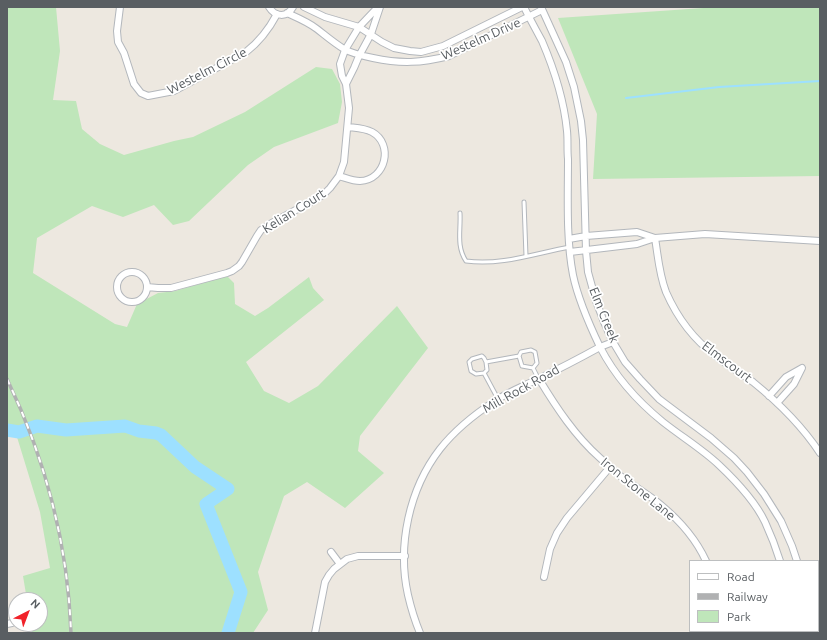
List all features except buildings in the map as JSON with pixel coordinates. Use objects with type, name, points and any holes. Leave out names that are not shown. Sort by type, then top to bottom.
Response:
[{"type":"street","name":"Westelm Circle","points":[[120,7],[118,42],[124,53],[134,84],[141,93],[148,96],[174,91],[246,52],[263,36],[277,14]]},
{"type":"street","points":[[269,7],[272,12],[282,15],[287,14],[293,7]]},
{"type":"street","name":"Westelm Drive","points":[[304,7],[325,17],[359,27],[394,48],[421,52],[443,46],[523,7]]},
{"type":"street","points":[[346,84],[371,34],[379,7]]},
{"type":"street","name":"Kelian Court","points":[[147,287],[171,288],[232,271],[242,262],[261,230],[316,199],[330,188],[339,176],[344,162],[348,127],[349,108],[346,84],[342,76],[340,64],[345,50],[359,27],[379,7]]},
{"type":"street","name":"Elm Creek","points":[[523,7],[542,41],[562,100],[567,131],[569,239],[573,275],[589,324],[612,368],[628,389],[643,405],[664,423],[701,449],[719,464],[749,498],[764,521],[774,542],[780,560]]},
{"type":"street","name":"Westelm Drive","points":[[287,14],[301,19],[316,28],[345,50],[359,56],[405,63],[423,62],[449,56],[529,17],[542,9]]},
{"type":"street","name":"Elm Creek","points":[[542,9],[566,62],[574,87],[581,120],[583,140],[586,251],[588,272],[596,301],[613,342],[625,362],[659,399],[711,438],[734,458],[747,472],[764,494],[781,521],[797,560]]},
{"type":"street","points":[[339,176],[361,181],[370,179],[382,167],[385,158],[385,149],[374,133],[367,130],[348,127]]},
{"type":"street","points":[[569,239],[586,236],[637,232],[655,238]]},
{"type":"street","points":[[618,234],[619,246]]},
{"type":"street","points":[[570,249],[586,251],[637,244],[655,238],[705,234],[820,241]]},
{"type":"street","name":"Elmscourt","points":[[655,238],[660,270],[666,291],[673,306],[692,334],[716,357],[754,382],[789,413],[820,453]]},
{"type":"street","points":[[132,272],[138,273],[142,276],[146,281],[147,287],[146,293],[142,298],[132,302],[121,297],[117,286],[121,276],[132,272]]},
{"type":"street","name":"Mill Rock Road","points":[[420,633],[408,595],[405,576],[406,537],[408,518],[420,482],[430,465],[449,438],[463,425],[498,399],[600,347],[613,342]]},
{"type":"street","points":[[769,396],[786,377],[802,368],[794,384],[777,403]]},
{"type":"street","name":"Iron Stone Lane","points":[[539,379],[554,404],[599,457],[622,478],[660,504],[673,515],[685,528],[706,560]]},
{"type":"street","points":[[544,577],[550,549],[559,529],[610,467]]},
{"type":"street","points":[[331,552],[340,564]]},
{"type":"street","points":[[315,633],[325,582],[329,575],[340,564],[347,559],[358,556],[405,556]]},
{"type":"lane","points":[[524,202],[526,256]]},
{"type":"lane","points":[[460,213],[459,233],[461,254],[466,261],[497,261],[570,249]]},
{"type":"lane","points":[[486,362],[519,356],[521,352],[531,350],[535,352],[537,363],[533,368]]},
{"type":"lane","points":[[482,356],[484,358],[487,370],[484,374],[476,374],[471,371],[469,362],[472,359],[482,356]]},
{"type":"lane","points":[[519,356],[522,366],[533,368]]},
{"type":"lane","points":[[533,368],[539,379]]},
{"type":"lane","points":[[484,374],[498,399]]},
{"type":"green space","points":[[7,7],[56,7],[60,51],[53,100],[76,101],[82,129],[100,144],[124,155],[193,137],[245,112],[316,67],[332,69],[340,84],[342,102],[338,123],[274,147],[248,165],[189,221],[173,225],[154,205],[123,217],[92,206],[37,238],[33,273],[115,324],[127,327],[137,304],[158,293],[175,291],[227,276],[234,283],[235,304],[255,316],[309,277],[313,288],[324,300],[246,362],[264,391],[289,403],[318,386],[397,306],[428,348],[360,436],[358,451],[384,473],[345,508],[307,482],[284,496],[258,572],[268,610],[253,633],[32,633],[48,632],[48,592],[26,592],[23,576],[50,568],[40,512],[17,437],[7,434]]},
{"type":"green space","points":[[718,7],[820,7],[820,176],[593,179],[597,114],[558,18]]},
{"type":"waterway","points":[[626,98],[719,87],[820,81]]},
{"type":"waterway","points":[[7,430],[19,432],[37,426],[66,430],[125,426],[139,431],[156,433],[161,435],[195,467],[228,489],[206,504],[241,592],[228,633]]},
{"type":"railway","points":[[7,379],[33,440],[52,503],[65,567],[71,633]]}]
